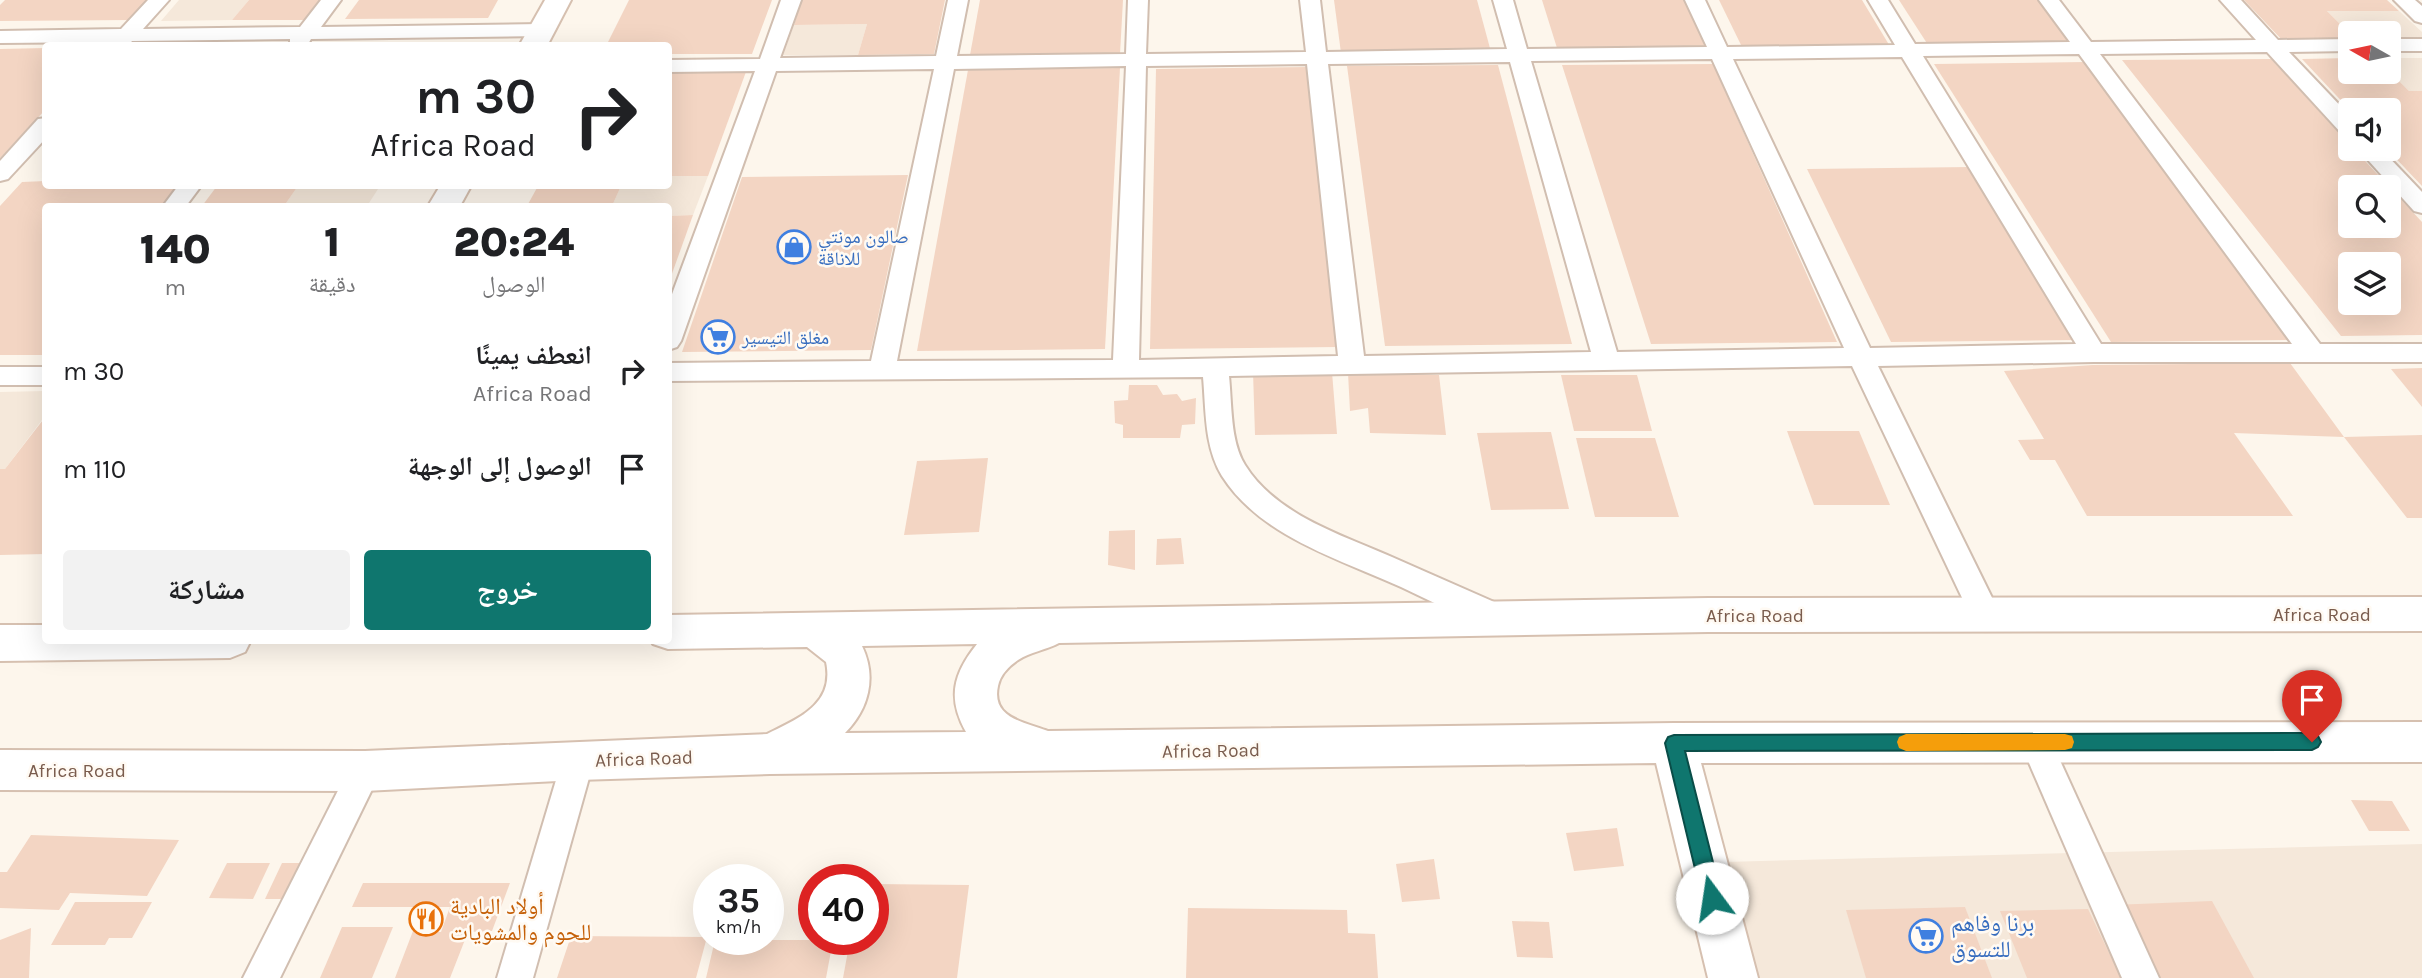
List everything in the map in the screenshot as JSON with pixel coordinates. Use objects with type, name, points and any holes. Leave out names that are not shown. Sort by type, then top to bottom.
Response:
[{"type":"street","points":[[122,41],[159,0]]},
{"type":"street","points":[[301,39],[331,0]]},
{"type":"street","points":[[0,37],[122,41],[537,38],[558,0]]},
{"type":"street","points":[[672,330],[791,0]]},
{"type":"street","points":[[882,370],[958,0]]},
{"type":"street","points":[[1126,369],[1138,0]]},
{"type":"street","points":[[1310,0],[1352,363]]},
{"type":"street","points":[[1503,0],[1606,359]]},
{"type":"street","points":[[1695,0],[1862,359],[1985,614]]},
{"type":"street","points":[[1878,0],[2094,353]]},
{"type":"street","points":[[2049,0],[2312,352]]},
{"type":"street","points":[[2230,0],[2338,116]]},
{"type":"street","points":[[2404,0],[2422,17]]},
{"type":"street","points":[[2401,45],[2422,45]]},
{"type":"street","points":[[672,66],[2338,46]]},
{"type":"street","points":[[0,174],[42,128]]},
{"type":"street","points":[[2380,161],[2422,206]]},
{"type":"street","points":[[176,203],[188,189]]},
{"type":"street","points":[[672,372],[1126,369],[1352,363],[1862,359],[2094,353],[2422,353]]},
{"type":"street","points":[[1215,366],[1223,447],[1232,468],[1249,492],[1272,511],[1312,534],[1502,619]]},
{"type":"street","points":[[0,376],[42,376]]},
{"type":"street","name":"Africa Road","points":[[672,632],[1985,614],[2422,614]]},
{"type":"street","points":[[1054,751],[994,732],[981,720],[974,702],[976,685],[990,659],[1004,647],[1058,627]]},
{"type":"street","points":[[770,754],[811,734],[825,723],[836,713],[848,688],[850,673],[844,653],[827,637],[809,630]]},
{"type":"street","points":[[0,643],[42,643]]},
{"type":"street","name":"Africa Road","points":[[0,770],[365,771],[770,754],[1674,743],[2422,741]]},
{"type":"street","points":[[2036,742],[2141,978]]},
{"type":"street","points":[[1674,743],[1733,978]]},
{"type":"street","points":[[515,978],[578,760]]},
{"type":"street","points":[[261,978],[365,771]]},
{"type":"shaded area","points":[[179,0],[249,0],[232,20],[161,21]]},
{"type":"shaded area","points":[[2327,11],[2399,11],[2422,32],[2422,41],[2401,41],[2401,21],[2338,22]]},
{"type":"shaded area","points":[[867,24],[858,55],[783,55],[794,25]]},
{"type":"shaded area","points":[[2401,58],[2422,58],[2422,91],[2409,91],[2401,83]]},
{"type":"shaded area","points":[[672,176],[708,176],[693,215],[672,216],[672,203],[613,203],[620,189],[672,189]]},
{"type":"shaded area","points":[[296,189],[378,189],[369,203],[286,203]]},
{"type":"shaded area","points":[[42,391],[42,420],[5,469],[0,469],[0,392]]},
{"type":"shaded area","points":[[2422,844],[2422,978],[1752,978],[1724,862]]},
{"type":"building","points":[[5,0],[148,0],[130,20],[0,21],[0,5]]},
{"type":"building","points":[[249,0],[319,0],[304,20],[232,20]]},
{"type":"building","points":[[359,0],[498,0],[488,18],[345,19]]},
{"type":"building","points":[[629,0],[772,0],[752,54],[672,54],[672,42],[608,42]]},
{"type":"building","points":[[802,0],[945,0],[934,54],[858,55],[867,24],[794,25]]},
{"type":"building","points":[[980,0],[1123,0],[1120,54],[970,55]]},
{"type":"building","points":[[1334,0],[1477,0],[1491,52],[1341,53]]},
{"type":"building","points":[[1542,0],[1685,0],[1706,47],[1557,48]]},
{"type":"building","points":[[1719,0],[1862,0],[1891,48],[1743,49]]},
{"type":"building","points":[[1899,0],[2042,0],[2078,47],[1930,48]]},
{"type":"building","points":[[2244,0],[2387,0],[2399,11],[2327,11],[2338,22],[2338,41],[2284,42]]},
{"type":"building","points":[[42,48],[42,113],[0,158],[0,49]]},
{"type":"building","points":[[2338,58],[2338,84],[2401,83],[2409,91],[2422,91],[2422,186],[2398,161],[2401,161],[2401,98],[2339,98],[2302,59]]},
{"type":"building","points":[[2271,59],[2338,132],[2338,161],[2365,161],[2378,175],[2338,175],[2338,238],[2401,238],[2401,199],[2422,222],[2422,335],[2341,336],[2122,60]]},
{"type":"building","points":[[2085,62],[2296,340],[2111,342],[1934,64]]},
{"type":"building","points":[[1713,64],[1837,342],[1651,344],[1562,65]]},
{"type":"building","points":[[1498,65],[1572,344],[1385,346],[1347,66]]},
{"type":"building","points":[[1308,67],[1338,347],[1150,349],[1156,69]]},
{"type":"building","points":[[1120,68],[1105,349],[917,351],[968,70]]},
{"type":"building","points":[[747,69],[708,176],[672,176],[672,70]]},
{"type":"building","points":[[1970,167],[2076,340],[1891,342],[1807,169]]},
{"type":"building","points":[[908,175],[871,350],[682,352],[742,177]]},
{"type":"building","points":[[42,181],[42,189],[179,189],[167,203],[42,203],[42,355],[0,355],[0,206],[22,182]]},
{"type":"building","points":[[215,189],[296,189],[286,203],[204,203]]},
{"type":"building","points":[[536,189],[620,189],[613,203],[529,203]]},
{"type":"building","points":[[693,215],[672,274],[672,216]]},
{"type":"building","points":[[2290,363],[2344,437],[2234,433],[2293,516],[2087,516],[2055,460],[2030,460],[2018,440],[2044,439],[2004,371],[2093,365]]},
{"type":"building","points":[[2422,368],[2422,407],[2391,369]]},
{"type":"building","points":[[1253,372],[1332,372],[1337,434],[1255,435]]},
{"type":"building","points":[[1348,373],[1439,375],[1446,435],[1370,433],[1368,408],[1350,411]]},
{"type":"building","points":[[1561,375],[1637,375],[1652,431],[1574,431]]},
{"type":"building","points":[[1129,385],[1157,385],[1163,395],[1177,394],[1182,401],[1196,398],[1195,424],[1182,425],[1180,438],[1123,438],[1123,425],[1115,423],[1114,401],[1128,400]]},
{"type":"building","points":[[42,421],[42,554],[0,555],[0,469],[5,469]]},
{"type":"building","points":[[1787,431],[1859,431],[1890,505],[1814,505]]},
{"type":"building","points":[[1551,432],[1569,509],[1491,510],[1477,433]]},
{"type":"building","points":[[2422,435],[2422,518],[2407,518],[2344,437]]},
{"type":"building","points":[[1576,438],[1655,438],[1679,517],[1595,517]]},
{"type":"building","points":[[988,458],[979,532],[904,535],[917,461]]},
{"type":"building","points":[[1135,530],[1135,570],[1108,565],[1109,531]]},
{"type":"building","points":[[1181,538],[1184,564],[1156,565],[1157,539]]},
{"type":"building","points":[[2351,800],[2392,801],[2410,831],[2369,831]]},
{"type":"building","points":[[1617,828],[1624,866],[1574,871],[1566,833]]},
{"type":"building","points":[[31,835],[179,840],[147,896],[70,893],[59,910],[0,908],[0,872],[7,872]]},
{"type":"building","points":[[1434,859],[1440,899],[1402,902],[1396,864]]},
{"type":"building","points":[[227,863],[270,863],[253,899],[209,898]]},
{"type":"building","points":[[282,863],[308,863],[291,899],[265,899]]},
{"type":"building","points":[[363,883],[510,883],[492,931],[468,932],[450,978],[395,978],[413,931],[441,932],[450,907],[352,907]]},
{"type":"building","points":[[889,884],[969,885],[957,978],[843,978],[847,955],[889,955]]},
{"type":"building","points":[[2212,901],[2254,978],[2148,978],[2113,905]]},
{"type":"building","points":[[75,902],[152,902],[132,938],[109,938],[105,945],[51,945]]},
{"type":"building","points":[[1965,907],[1992,978],[1866,978],[1846,910]]},
{"type":"building","points":[[1188,908],[1347,910],[1348,933],[1375,934],[1378,978],[1186,978]]},
{"type":"building","points":[[2088,909],[2121,978],[2027,978],[2000,911]]},
{"type":"building","points":[[1512,921],[1549,922],[1553,958],[1517,957]]},
{"type":"building","points":[[342,927],[393,927],[372,978],[320,978]]},
{"type":"building","points":[[31,928],[29,978],[0,978],[0,940]]},
{"type":"building","points":[[571,936],[693,937],[693,955],[702,955],[696,978],[557,978]]},
{"type":"building","points":[[784,940],[798,940],[798,955],[830,955],[826,978],[706,978],[711,955],[784,955]]},
{"type":"slow traffic","points":[[1906,742],[2065,742]]},
{"type":"place","name":"صالون مونتي للاناقة","points":[[794,247]]},
{"type":"place","name":"مغلق التيسير","points":[[718,337]]},
{"type":"place","name":"أولاد البادية للحوم والمشويات","points":[[426,919]]},
{"type":"place","name":"برنا وفاهم للتسوق","points":[[1926,936]]},
{"type":"route","points":[[1712,898],[1674,743],[2312,742]]}]
